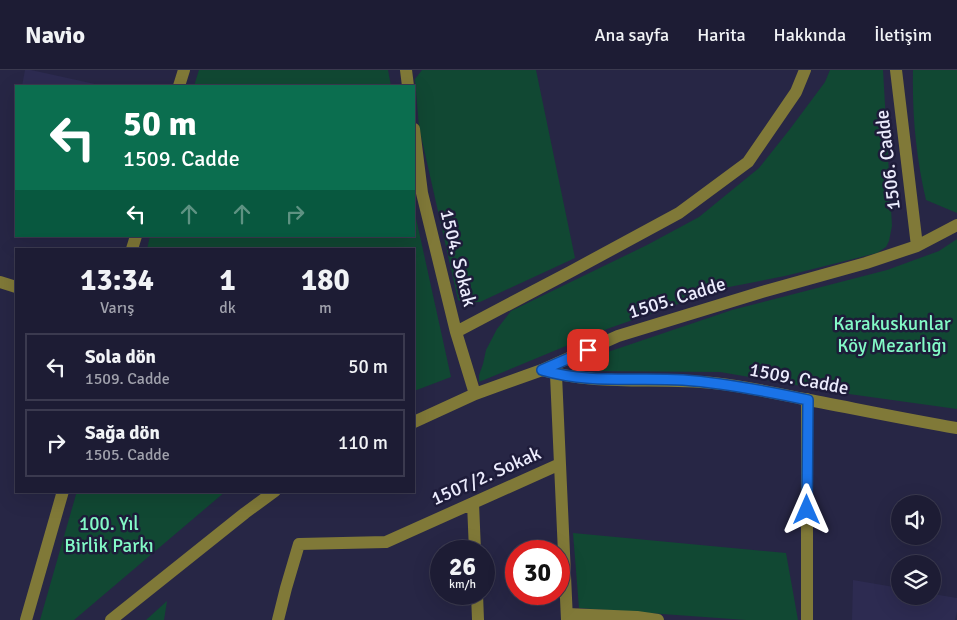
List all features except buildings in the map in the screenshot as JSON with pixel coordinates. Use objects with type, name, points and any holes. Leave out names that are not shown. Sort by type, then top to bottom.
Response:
[{"type":"street","points":[[406,70],[408,85]]},
{"type":"street","points":[[456,332],[679,213],[748,162],[796,92],[805,70]]},
{"type":"street","name":"1506. Cadde","points":[[896,70],[917,246]]},
{"type":"street","points":[[179,71],[179,85]]},
{"type":"street","name":"1504. Sokak","points":[[415,137],[422,193],[456,332],[475,394]]},
{"type":"street","name":"1505. Cadde","points":[[415,422],[475,394],[542,370],[618,336],[917,246],[957,225]]},
{"type":"street","points":[[0,282],[15,287]]},
{"type":"street","name":"1509. Cadde","points":[[542,370],[579,378],[681,380],[737,386],[957,428]]},
{"type":"street","points":[[556,374],[567,617],[637,617],[658,620]]},
{"type":"street","points":[[807,620],[808,400]]},
{"type":"street","name":"1507/2. Sokak","points":[[278,620],[299,544],[386,542],[560,464]]},
{"type":"street","points":[[26,620],[62,493]]},
{"type":"street","points":[[111,620],[272,493]]},
{"type":"street","points":[[473,503],[475,540]]},
{"type":"street","points":[[477,605],[478,620]]},
{"type":"shaded area","points":[[25,70],[31,70],[99,85],[22,85]]},
{"type":"shaded area","points":[[853,580],[891,586],[891,605],[941,605],[941,595],[957,598],[955,620],[852,620]]},
{"type":"green space","points":[[199,70],[388,70],[391,85],[194,85]]},
{"type":"green space","points":[[422,70],[536,70],[575,258],[480,302],[468,306],[458,300],[419,127],[415,79]]},
{"type":"green space","points":[[830,70],[883,70],[892,226],[886,247],[877,253],[785,276],[724,288],[607,329],[479,382],[486,350],[497,329],[511,311],[647,245],[699,217],[759,168],[825,82]]},
{"type":"green space","points":[[913,70],[957,70],[957,213],[926,200],[915,135]]},
{"type":"green space","points":[[415,214],[451,377],[415,391],[415,248],[147,248],[150,237],[415,237]]},
{"type":"green space","name":"Karakuskunlar Köy Mezarlığı","points":[[957,239],[957,409],[849,394],[720,372],[589,371],[574,369],[584,360],[732,310],[887,270],[939,251]]},
{"type":"green space","name":"100. Yıl Birlik Parkı","points":[[76,493],[224,493],[74,620],[40,620]]},
{"type":"green space","points":[[573,533],[786,553],[798,620],[746,620],[579,608]]},
{"type":"green space","points":[[167,601],[164,620],[146,620]]},
{"type":"route","points":[[588,350],[542,370],[579,378],[681,380],[712,383],[808,400],[807,510]]}]
